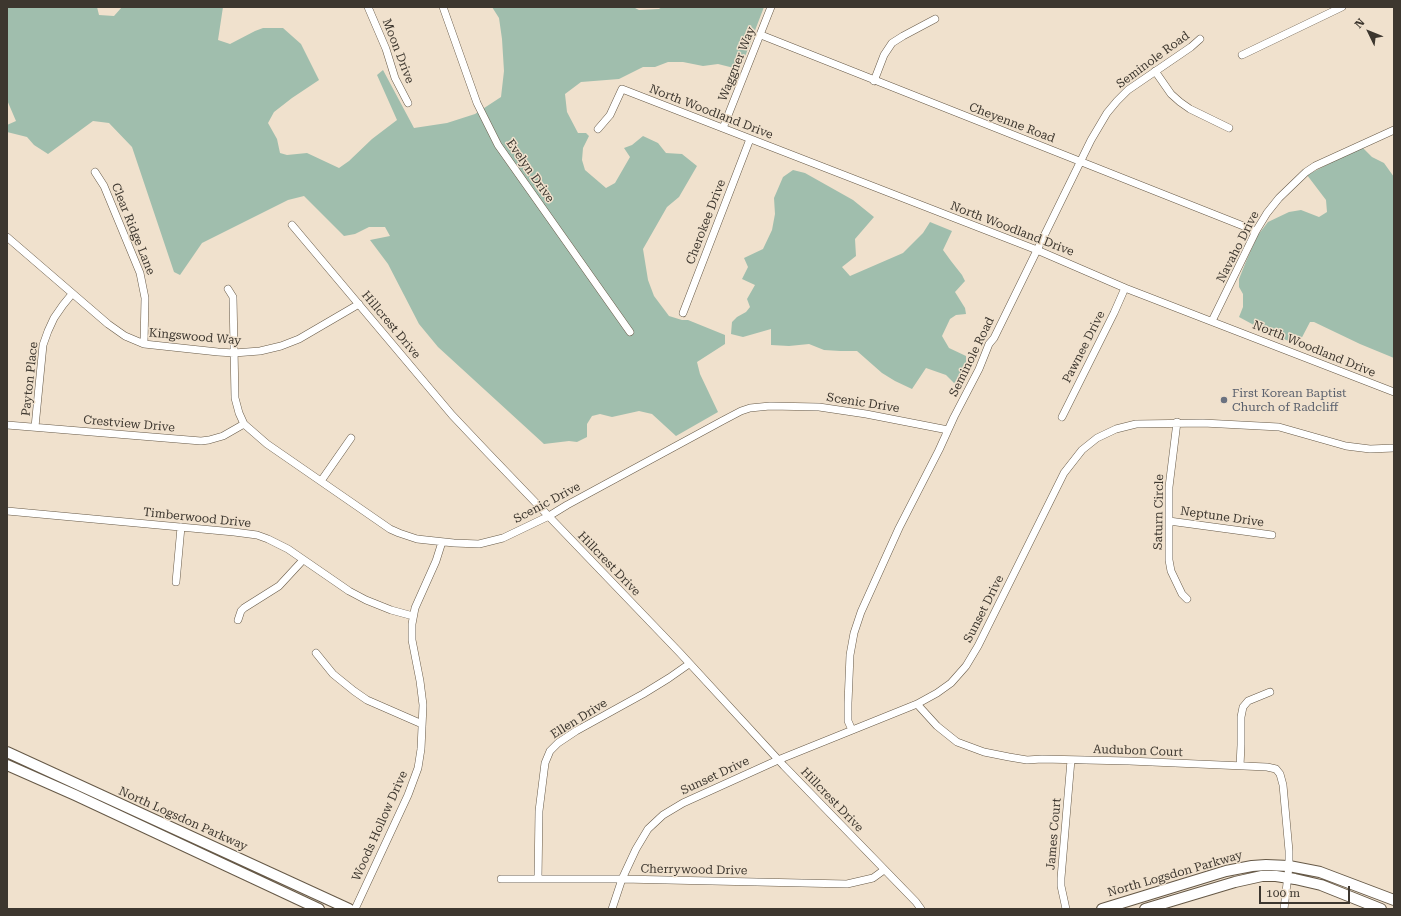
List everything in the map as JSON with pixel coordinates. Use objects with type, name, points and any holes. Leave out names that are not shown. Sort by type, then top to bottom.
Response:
[{"type":"main road","name":"North Logsdon Parkway","points":[[7,752],[349,909]]},
{"type":"main road","points":[[25,773],[31,762]]},
{"type":"main road","name":"North Logsdon Parkway","points":[[7,765],[75,795],[319,909]]},
{"type":"main road","name":"North Logsdon Parkway","points":[[1102,909],[1226,871],[1266,865],[1289,866],[1320,872],[1394,900]]},
{"type":"main road","name":"North Logsdon Parkway","points":[[1145,909],[1235,882],[1262,876],[1288,878],[1321,885],[1381,909]]},
{"type":"street","name":"Moon Drive","points":[[368,7],[386,49],[395,78],[408,103]]},
{"type":"street","name":"Evelyn Drive","points":[[444,7],[477,103],[498,145],[630,332]]},
{"type":"street","name":"Waggner Way","points":[[723,128],[771,7]]},
{"type":"street","points":[[1242,55],[1342,7]]},
{"type":"street","points":[[874,80],[884,55],[892,44],[903,36],[935,19]]},
{"type":"street","name":"Cheyenne Road","points":[[761,35],[1256,231]]},
{"type":"street","name":"Seminole Road","points":[[852,730],[848,721],[850,655],[854,633],[861,612],[899,528],[975,377],[989,344],[994,338],[1094,132],[1111,107],[1128,90],[1192,47],[1200,38]]},
{"type":"street","points":[[1155,71],[1171,94],[1190,110],[1229,128]]},
{"type":"street","name":"North Woodland Drive","points":[[598,128],[610,115],[622,89],[1037,250],[1125,288],[1394,392]]},
{"type":"street","name":"Navaho Drive","points":[[1212,321],[1256,231],[1273,205],[1292,184],[1306,172],[1394,130]]},
{"type":"street","name":"Cherokee Drive","points":[[683,313],[750,139]]},
{"type":"street","name":"Clear Ridge Lane","points":[[95,172],[104,186],[140,273],[145,298],[144,344]]},
{"type":"street","name":"Hillcrest Drive","points":[[292,225],[452,415],[921,909]]},
{"type":"street","name":"Kingswood Way","points":[[7,237],[116,330],[144,344],[234,353],[260,352],[287,344],[307,335],[359,304]]},
{"type":"street","name":"Pawnee Drive","points":[[1062,417],[1125,288]]},
{"type":"street","name":"Scenic Drive","points":[[228,289],[233,297],[235,398],[244,424],[267,444],[399,533],[417,539],[479,544],[495,541],[511,535],[549,516],[715,424],[750,408],[770,406],[819,407],[866,414],[948,430]]},
{"type":"street","name":"Payton Place","points":[[36,427],[43,345],[54,318],[72,294]]},
{"type":"street","name":"Sunset Drive","points":[[612,909],[622,879],[642,839],[648,829],[663,815],[684,803],[778,760],[917,704],[944,689],[957,678],[978,646],[1064,473],[1089,444],[1097,438],[1116,429],[1136,424],[1177,422],[1279,427],[1346,446],[1370,449],[1394,448]]},
{"type":"street","name":"Saturn Circle","points":[[1177,422],[1169,487],[1170,566],[1175,580],[1187,599]]},
{"type":"street","name":"Crestview Drive","points":[[7,425],[201,441],[216,438],[244,424]]},
{"type":"street","points":[[321,481],[351,438]]},
{"type":"street","name":"Timberwood Drive","points":[[7,511],[257,535],[278,543],[366,600],[391,610],[413,616]]},
{"type":"street","name":"Neptune Drive","points":[[1169,521],[1272,535]]},
{"type":"street","points":[[176,582],[181,527]]},
{"type":"street","name":"Woods Hollow Drive","points":[[355,909],[412,787],[418,768],[422,724],[422,697],[412,640],[413,616],[418,600],[436,561],[442,542]]},
{"type":"street","points":[[238,620],[241,611],[244,608],[279,586],[303,560]]},
{"type":"street","points":[[316,653],[333,674],[354,691],[375,703],[422,724]]},
{"type":"street","name":"Ellen Drive","points":[[538,879],[539,811],[545,763],[550,751],[558,743],[576,731],[643,694],[689,664]]},
{"type":"street","points":[[1240,766],[1241,717],[1243,707],[1248,701],[1270,692]]},
{"type":"street","name":"Audubon Court","points":[[917,704],[947,735],[957,742],[970,748],[1002,756],[1028,760],[1071,760],[1240,766],[1272,768],[1276,770],[1280,774],[1285,798],[1289,866],[1284,909]]},
{"type":"street","name":"James Court","points":[[1066,909],[1061,886],[1061,878],[1071,760]]},
{"type":"street","points":[[172,841],[177,830]]},
{"type":"street","name":"Cherrywood Drive","points":[[501,879],[622,879],[847,884],[874,878],[884,870]]},
{"type":"green space","points":[[7,7],[97,7],[99,15],[114,16],[122,7],[223,7],[218,40],[230,44],[263,28],[283,28],[301,44],[319,80],[274,112],[268,123],[277,139],[280,153],[287,155],[307,153],[339,168],[349,161],[372,139],[397,120],[377,75],[383,70],[414,128],[447,123],[475,114],[501,97],[504,71],[502,39],[499,18],[492,7],[633,7],[639,10],[659,9],[662,7],[764,7],[743,62],[734,68],[718,64],[703,66],[683,62],[668,62],[655,67],[643,67],[619,79],[581,82],[565,94],[567,112],[578,133],[586,133],[589,136],[583,148],[582,160],[585,170],[606,188],[615,183],[630,157],[624,148],[632,145],[643,136],[658,143],[666,153],[682,154],[697,166],[679,197],[667,207],[643,249],[648,280],[654,296],[669,316],[682,320],[688,320],[725,335],[725,344],[697,362],[700,374],[718,412],[676,436],[652,414],[639,411],[612,417],[600,414],[592,416],[587,424],[587,437],[577,442],[569,441],[544,444],[438,347],[419,324],[388,264],[370,240],[390,236],[385,227],[369,227],[355,234],[344,236],[304,196],[288,200],[202,243],[180,275],[174,272],[132,147],[109,123],[93,121],[48,154],[34,145],[27,137],[7,132],[7,125],[16,121],[7,100]]},
{"type":"green space","points":[[1362,147],[1372,157],[1384,163],[1394,177],[1394,358],[1314,322],[1310,322],[1298,345],[1265,331],[1239,317],[1243,307],[1243,294],[1239,287],[1239,279],[1258,235],[1268,222],[1289,212],[1301,210],[1319,217],[1327,212],[1326,200],[1307,175]]},
{"type":"green space","points":[[793,170],[805,173],[853,200],[874,217],[855,239],[856,256],[842,267],[850,276],[903,253],[923,233],[930,222],[952,231],[943,250],[965,281],[955,292],[965,308],[966,314],[956,315],[950,319],[942,336],[949,348],[966,356],[966,371],[954,383],[946,375],[926,368],[912,389],[882,373],[857,351],[824,350],[809,344],[789,346],[771,345],[771,329],[743,337],[731,334],[732,322],[746,312],[750,307],[747,299],[755,285],[742,279],[748,267],[744,258],[763,249],[772,230],[775,214],[774,198],[783,177]]},
{"type":"place","name":"First Korean Baptist Church of Radcliff","points":[[1224,400]]}]
